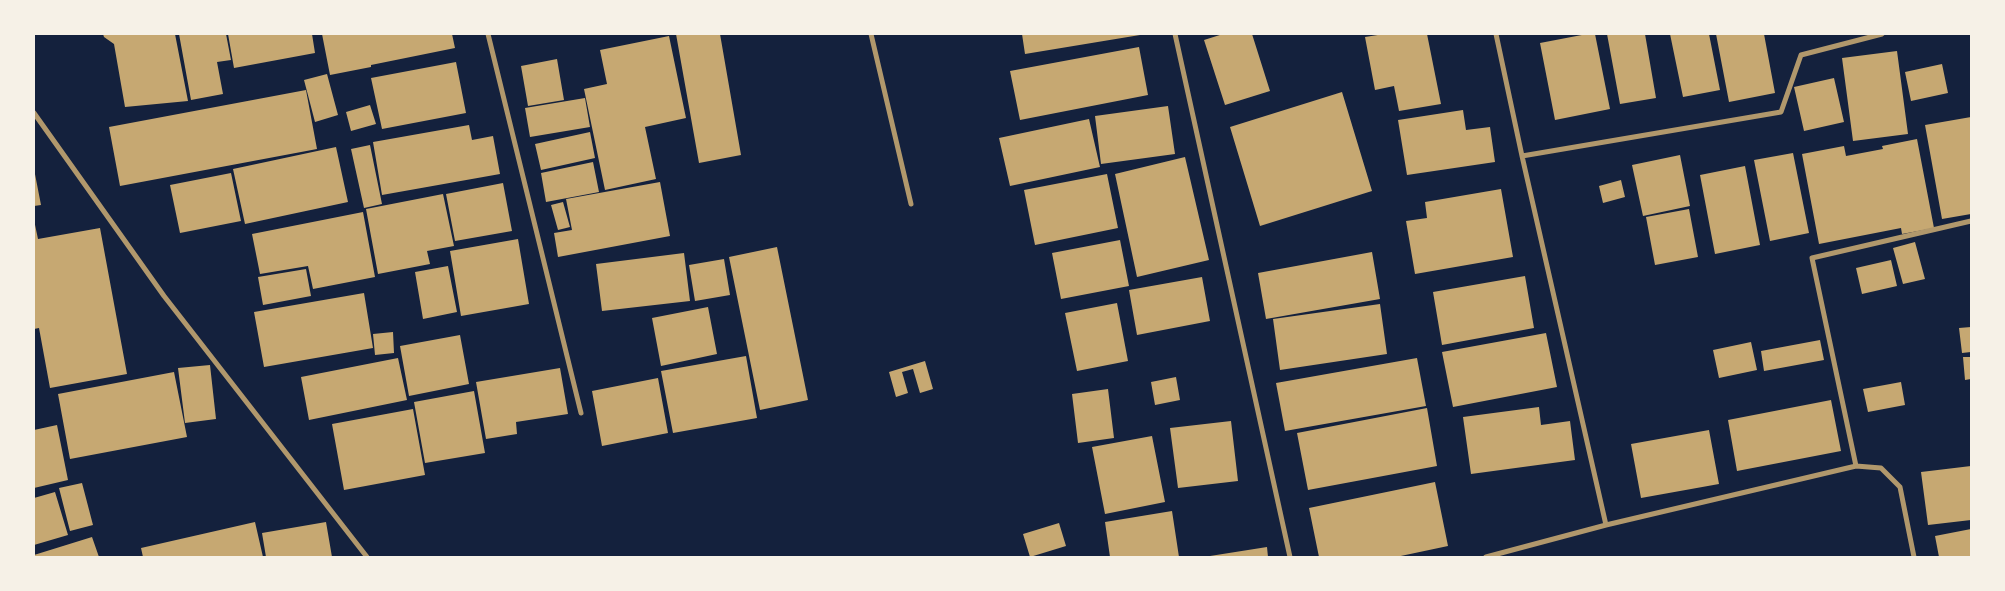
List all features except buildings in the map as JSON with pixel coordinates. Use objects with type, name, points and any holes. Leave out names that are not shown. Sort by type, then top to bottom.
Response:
[{"type":"street","points":[[488,34],[582,413]]},
{"type":"street","points":[[870,34],[911,204]]},
{"type":"street","points":[[1175,34],[1290,557]]},
{"type":"street","points":[[1496,34],[1606,525]]},
{"type":"street","points":[[1522,156],[1782,112],[1801,55],[1882,34]]},
{"type":"street","points":[[34,113],[164,296],[367,557]]},
{"type":"street","points":[[1856,466],[1812,258],[1971,222]]},
{"type":"street","points":[[1486,557],[1606,525],[1856,466],[1880,468],[1900,487],[1914,557]]}]
